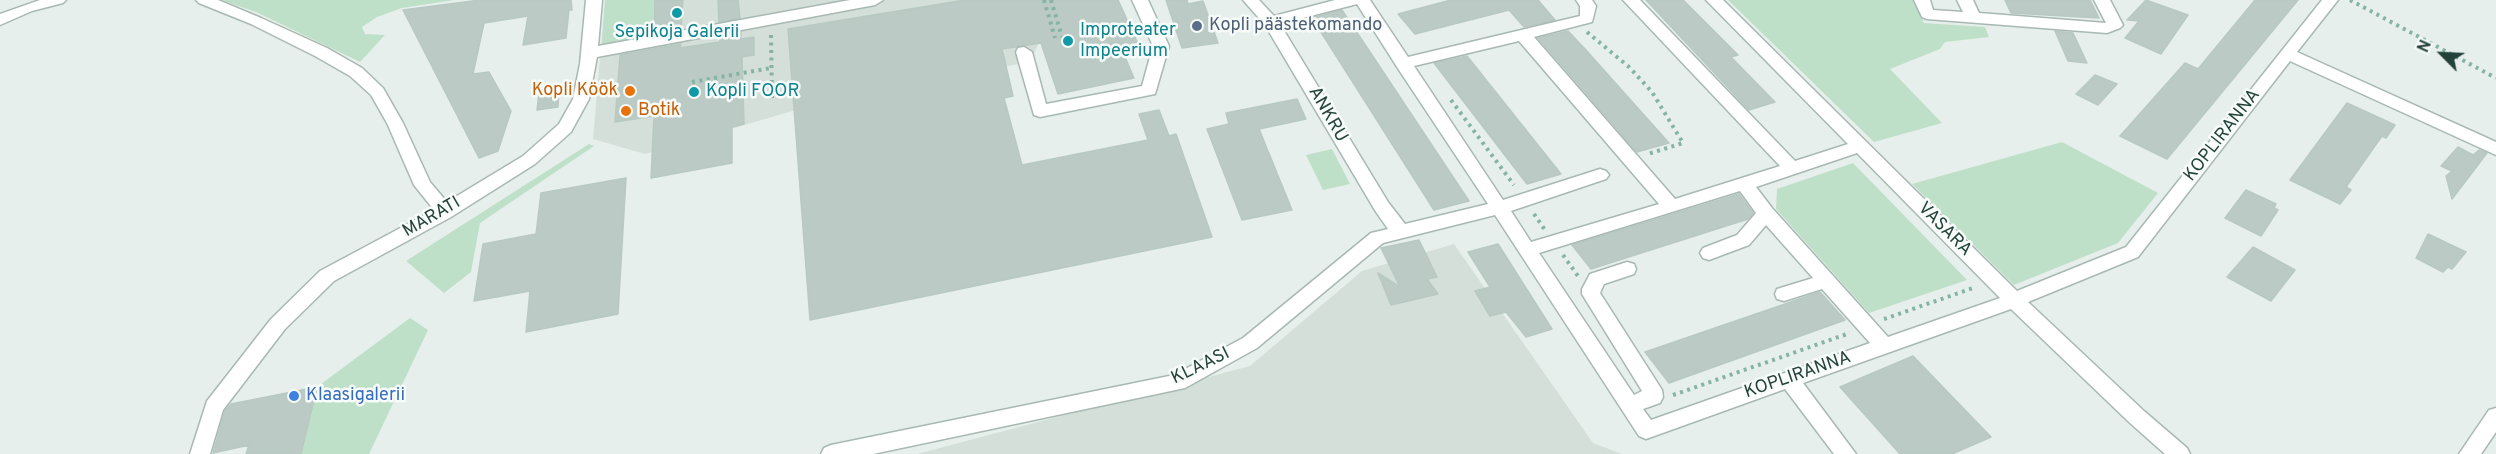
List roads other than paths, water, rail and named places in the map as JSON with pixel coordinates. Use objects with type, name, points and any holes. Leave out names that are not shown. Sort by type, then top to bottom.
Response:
[{"type":"street","points":[[0,20],[27,8],[58,0]]},
{"type":"street","points":[[204,0],[275,30],[357,72],[376,92],[394,123],[423,185],[446,212]]},
{"type":"street","name":"MARATI","points":[[200,454],[214,407],[278,324],[327,276],[446,212],[530,160],[565,128],[581,99],[589,53],[594,0]]},
{"type":"street","points":[[589,53],[875,0]]},
{"type":"street","points":[[1024,52],[1040,111],[1149,90],[1161,46],[1140,0]]},
{"type":"street","name":"ANKRU","points":[[1251,0],[1271,22],[1382,207],[1401,232]]},
{"type":"street","points":[[1271,22],[1353,0]]},
{"type":"street","name":"KOPLIRANNA","points":[[1362,0],[1646,430],[2014,300],[2132,252],[2330,0]]},
{"type":"street","points":[[1403,63],[1587,19],[1588,6],[1584,0]]},
{"type":"street","points":[[1631,0],[1792,168]]},
{"type":"street","name":"VASARA","points":[[1714,0],[2014,300],[2137,417],[2180,454]]},
{"type":"street","points":[[1922,0],[1927,14],[2107,28],[2115,26],[2102,0]]},
{"type":"street","points":[[1965,0],[1972,17]]},
{"type":"street","points":[[1524,35],[1670,205]]},
{"type":"street","points":[[2288,54],[2496,149]]},
{"type":"street","points":[[1527,250],[1860,146]]},
{"type":"street","name":"KLAASI","points":[[831,454],[1178,382],[1250,343],[1377,238],[1499,208],[1600,175]]},
{"type":"street","points":[[1744,184],[1766,213],[1884,346]]},
{"type":"street","points":[[1709,253],[1743,240],[1766,213]]},
{"type":"street","points":[[1626,269],[1597,279],[1592,286],[1591,294],[1653,390],[1653,397],[1630,405]]},
{"type":"street","points":[[1785,294],[1826,281]]},
{"type":"street","points":[[1789,379],[1846,454]]},
{"type":"street","points":[[2469,454],[2496,416]]},
{"type":"place","name":"Sepikoja Galerii","points":[[677,13]]},
{"type":"place","name":"Kopli päästekomando","points":[[1197,26]]},
{"type":"place","name":"Improteater Impeerium","points":[[1068,41]]},
{"type":"place","name":"Kopli Köök","points":[[630,91]]},
{"type":"place","name":"Kopli FOOR","points":[[694,92]]},
{"type":"place","name":"Botik","points":[[626,111]]},
{"type":"place","name":"Klaasigalerii","points":[[294,396]]}]
